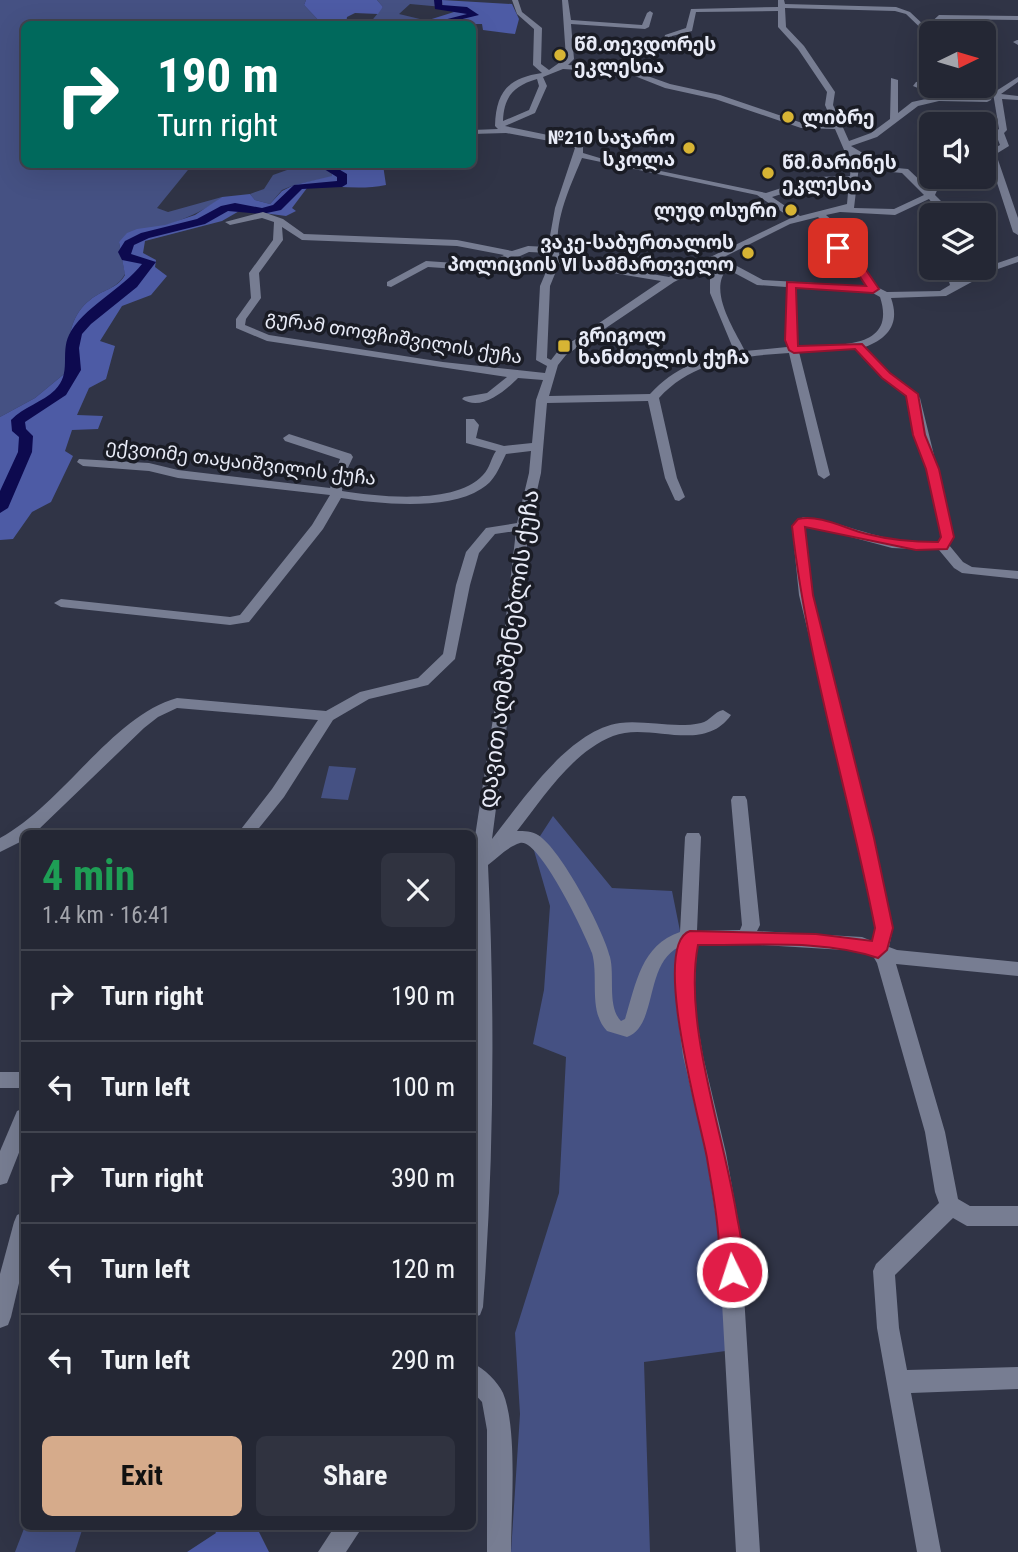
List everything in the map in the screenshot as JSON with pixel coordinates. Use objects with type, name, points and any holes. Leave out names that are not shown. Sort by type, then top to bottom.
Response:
[{"type":"street","points":[[502,128],[532,111],[543,86],[543,73],[537,65],[538,29],[519,13],[515,0]]},
{"type":"street","points":[[502,128],[506,91],[512,85],[560,67],[570,59],[571,38],[566,22],[565,0]]},
{"type":"street","points":[[895,9],[898,0]]},
{"type":"street","points":[[666,47],[669,35],[689,29],[692,10],[829,4],[895,9],[908,13],[919,23]]},
{"type":"street","points":[[781,5],[782,27],[830,88],[829,105],[855,166],[851,206],[843,210]]},
{"type":"street","points":[[566,22],[645,27],[650,13]]},
{"type":"street","points":[[936,21],[939,17],[1018,18]]},
{"type":"street","points":[[560,67],[628,71],[668,86],[717,97],[804,125],[839,127]]},
{"type":"street","points":[[996,93],[1018,79]]},
{"type":"street","points":[[894,80],[894,119]]},
{"type":"street","points":[[996,94],[1018,98]]},
{"type":"street","points":[[996,97],[1007,130],[999,132],[1005,146]]},
{"type":"street","points":[[848,148],[874,135],[915,104],[939,99],[978,101],[990,98]]},
{"type":"street","points":[[476,131],[502,128],[574,143],[579,147],[579,154],[564,192],[551,250],[556,260],[545,286],[541,360],[550,371]]},
{"type":"street","points":[[996,151],[1005,146],[1018,149]]},
{"type":"street","points":[[848,148],[884,169],[905,171],[937,203]]},
{"type":"street","points":[[579,154],[624,167],[760,193],[798,219]]},
{"type":"street","points":[[996,176],[1018,232]]},
{"type":"street","points":[[764,197],[815,180],[853,179]]},
{"type":"street","points":[[931,195],[934,189]]},
{"type":"street","name":"დავით აღმაშენებლის ქუჩა","points":[[476,1257],[480,1207],[480,862],[505,686],[523,526],[535,473],[542,400],[550,371],[569,345],[670,280],[720,262],[798,219],[843,210],[890,212],[931,195]]},
{"type":"street","points":[[230,222],[263,215],[279,221],[302,237],[457,243],[513,254]]},
{"type":"street","points":[[821,215],[834,226],[838,248],[858,266],[873,289],[885,296],[942,294],[989,269],[1018,259]]},
{"type":"street","name":"გურამ თოფჩიშვილის ქუჩა","points":[[279,221],[278,240],[254,273],[256,298],[241,319],[240,326],[246,330],[268,338],[438,365],[468,366],[513,377],[550,371]]},
{"type":"street","points":[[391,284],[426,264],[487,268],[528,249],[551,250]]},
{"type":"street","points":[[556,260],[670,280]]},
{"type":"street","points":[[741,354],[719,308],[713,285],[720,262],[761,283],[873,289]]},
{"type":"street","points":[[954,280],[956,288]]},
{"type":"street","points":[[790,285],[791,340],[824,475]]},
{"type":"street","points":[[679,497],[669,477],[664,446],[654,422],[653,397],[660,387],[675,374],[741,354],[858,346],[870,342],[889,327],[892,319],[885,296]]},
{"type":"street","points":[[858,346],[886,376],[914,398],[919,435],[933,469],[947,537],[942,546]]},
{"type":"street","points":[[468,399],[490,396],[513,377]]},
{"type":"street","points":[[542,400],[653,397]]},
{"type":"street","points":[[470,421],[470,440],[502,449],[508,446],[537,447]]},
{"type":"street","points":[[61,603],[230,621],[244,619],[318,526],[330,502],[337,495],[335,487],[338,475],[347,457],[289,438]]},
{"type":"street","name":"ექვთიმე თაყაიშვილის ქუჩა","points":[[83,462],[149,467],[178,474],[321,489],[337,495],[411,499],[464,494],[486,479],[502,449]]},
{"type":"street","points":[[1015,574],[972,571],[960,567],[950,551],[942,546],[916,546],[866,538],[811,522],[803,522],[798,526],[806,595],[866,838],[884,928],[878,950],[886,962],[935,1132],[945,1192],[951,1206],[967,1216],[1018,1216]]},
{"type":"street","points":[[248,830],[278,793],[328,716],[365,695],[423,682],[450,656],[463,585],[473,552],[491,531],[523,526]]},
{"type":"street","points":[[24,830],[127,735],[167,705],[177,703],[328,716]]},
{"type":"street","points":[[480,862],[575,752],[611,730],[688,729],[712,725],[723,715]]},
{"type":"street","points":[[739,800],[751,925],[746,937]]},
{"type":"street","points":[[1,846],[21,832]]},
{"type":"street","points":[[480,862],[516,837],[526,837],[539,844],[560,874],[601,954],[607,1012],[610,1023],[619,1029],[626,1029],[633,1023],[658,953],[668,944],[690,938],[746,937],[862,944],[896,957],[1018,969]]},
{"type":"street","points":[[694,837],[690,938],[685,964],[685,1003],[700,1091],[716,1153],[730,1240],[748,1552]]},
{"type":"street","points":[[0,1080],[21,1080]]},
{"type":"street","points":[[0,1176],[21,1124]]},
{"type":"street","points":[[929,1552],[888,1328],[884,1271],[951,1206]]},
{"type":"street","points":[[0,1317],[21,1234]]},
{"type":"street","points":[[476,1378],[493,1397],[499,1430],[499,1552]]},
{"type":"street","points":[[898,1382],[1018,1378]]},
{"type":"street","points":[[330,1552],[348,1530]]},
{"type":"shaded area","points":[[0,0],[306,0],[304,5],[319,21],[21,21],[21,168],[190,168],[157,208],[168,212],[222,197],[186,218],[119,242],[125,274],[118,283],[90,300],[77,315],[69,341],[69,370],[35,398],[0,417]]},
{"type":"shaded area","points":[[306,0],[377,0],[383,7],[378,14],[355,13],[347,17],[346,21],[319,21],[304,5]]},
{"type":"shaded area","points":[[377,0],[442,0],[443,7],[410,4],[399,14],[424,20],[422,21],[371,21],[383,7]]},
{"type":"shaded area","points":[[442,0],[512,4],[519,19],[515,34],[483,30],[482,24],[476,24],[476,21],[426,21],[454,12],[443,7]]},
{"type":"shaded area","points":[[293,168],[321,168],[332,173],[332,177],[282,190],[270,204],[255,200],[250,194],[264,189],[273,175]]},
{"type":"shaded area","points":[[321,168],[383,168],[386,185],[359,188],[314,186],[307,188],[292,208],[296,211],[286,216],[241,210],[222,221],[145,241],[143,253],[156,260],[155,267],[167,276],[151,295],[122,306],[100,341],[115,346],[106,379],[89,388],[77,415],[103,416],[98,429],[72,430],[65,451],[73,456],[51,502],[32,512],[13,539],[0,540],[0,417],[35,398],[69,370],[68,351],[73,323],[90,300],[118,284],[125,275],[119,242],[127,233],[195,215],[222,197],[250,194],[255,200],[270,204],[282,191],[294,185],[332,176],[332,173]]},
{"type":"shaded area","points":[[329,766],[356,768],[348,800],[321,798]]},
{"type":"shaded area","points":[[553,816],[612,888],[672,891],[729,1233],[733,1350],[644,1362],[650,1552],[511,1552],[520,1414],[515,1333],[559,1193],[566,1057],[533,1044],[544,990],[550,906],[533,847]]},
{"type":"shaded area","points":[[23,1530],[82,1530],[75,1552],[15,1552]]},
{"type":"shaded area","points":[[214,1530],[258,1530],[269,1552],[187,1552],[216,1533]]},
{"type":"waterway","points":[[438,0],[438,7],[464,9],[475,15],[446,21]]},
{"type":"waterway","points":[[0,508],[25,452],[26,436],[19,431],[18,420],[61,392],[74,370],[72,348],[76,334],[86,321],[133,284],[150,262],[126,257],[124,252],[129,243],[145,235],[201,222],[225,208],[235,206],[262,211],[277,208],[291,191],[305,185],[342,184],[343,176],[328,168]]},
{"type":"place","name":"წმ.თევდორეს ეკლესია","points":[[560,55]]},
{"type":"place","name":"ლიბრე","points":[[788,117]]},
{"type":"place","name":"№210 საჯარო სკოლა","points":[[689,148]]},
{"type":"place","name":"წმ.მარინეს ეკლესია","points":[[768,173]]},
{"type":"place","name":"ლუდ ოსური","points":[[791,210]]},
{"type":"place","name":"ვაკე-საბურთალოს პოლიციის VI სამმართველო","points":[[748,253]]},
{"type":"place","name":"გრიგოლ ხანძთელის ქუჩა","points":[[564,346]]},
{"type":"route","points":[[732,1272],[729,1231],[716,1153],[700,1091],[685,1003],[685,964],[690,938],[746,937],[816,941],[862,944],[878,950],[884,928],[866,838],[822,651],[806,595],[797,537],[798,526],[803,522],[811,522],[866,538],[916,546],[942,546],[947,537],[933,469],[919,435],[912,394],[886,376],[858,346],[794,350],[791,340],[790,285],[873,289],[858,266],[838,248]]}]
